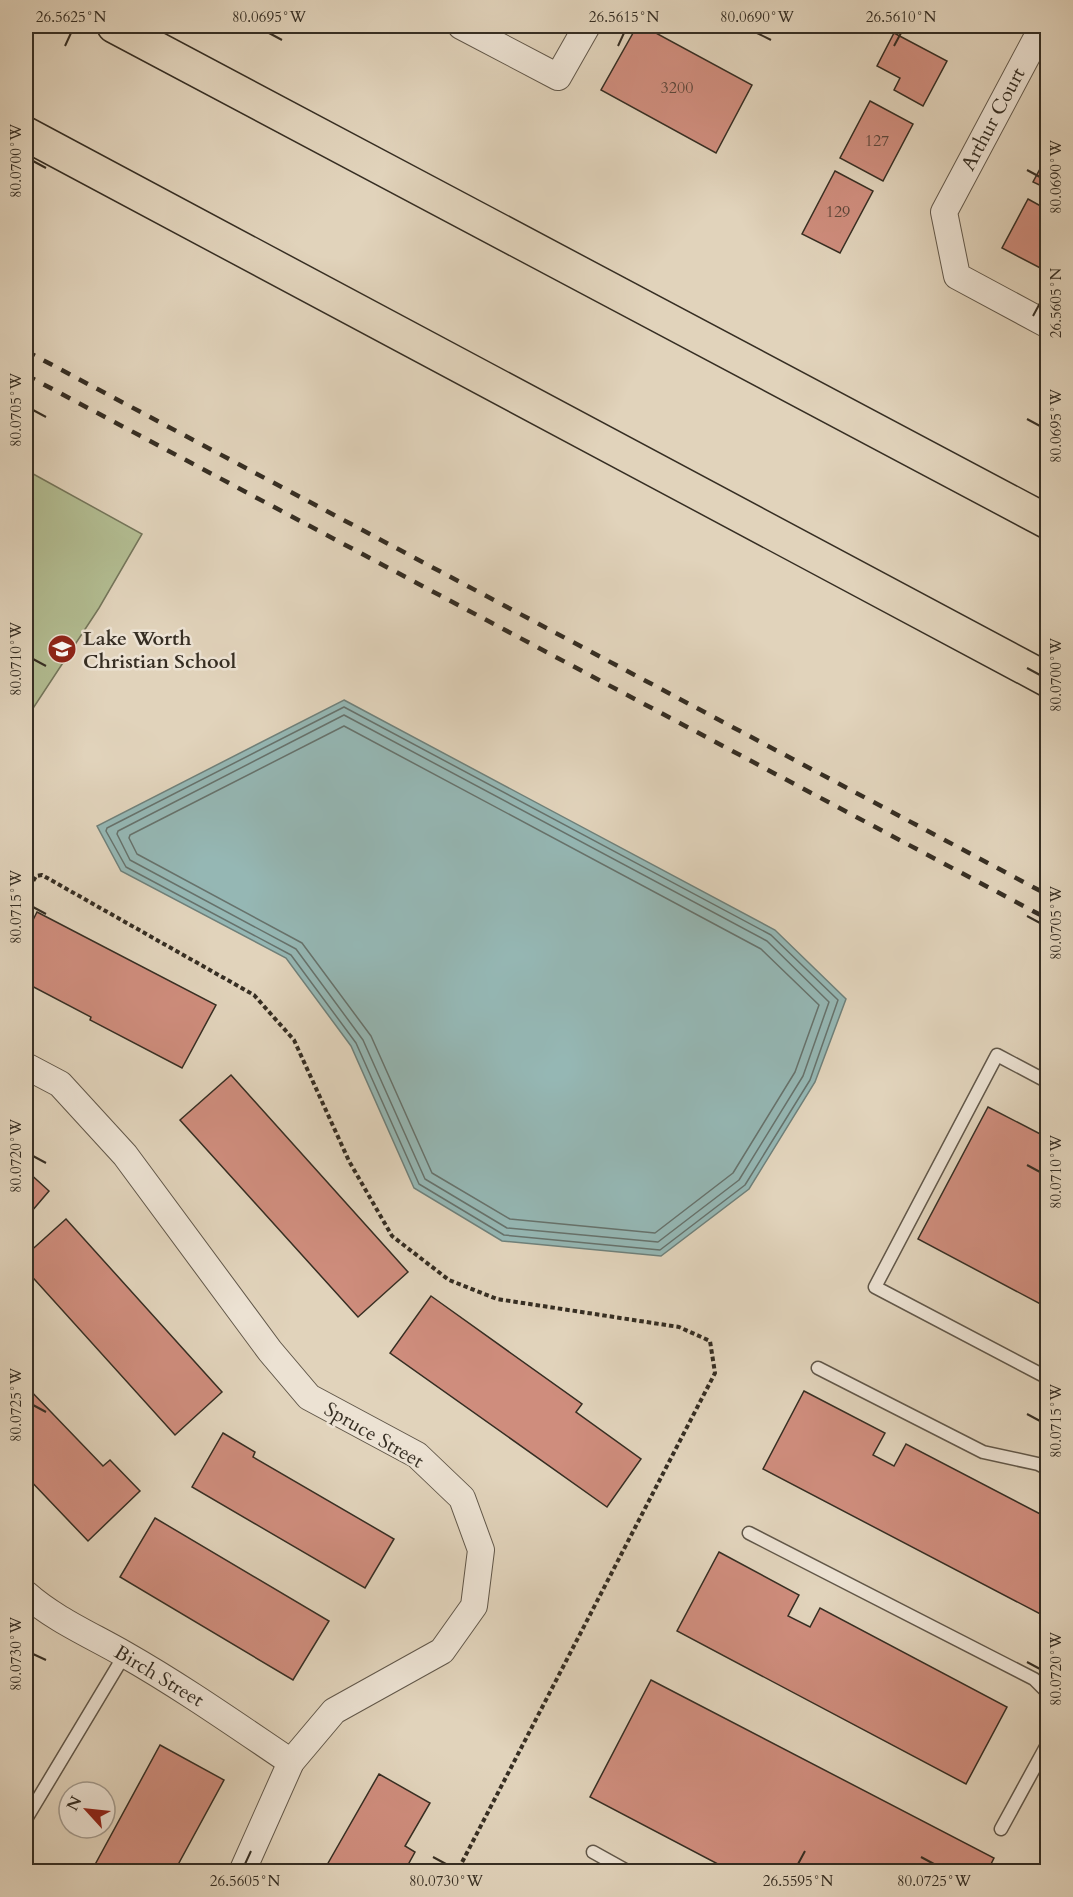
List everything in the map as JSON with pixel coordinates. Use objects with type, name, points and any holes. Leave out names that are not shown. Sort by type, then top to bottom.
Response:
[{"type":"highway","points":[[114,26],[1047,522]]},
{"type":"highway","points":[[26,134],[1047,680]]},
{"type":"street","points":[[461,26],[558,77],[586,26]]},
{"type":"street","name":"Arthur Court","points":[[1043,26],[944,212],[957,276],[1047,325]]},
{"type":"street","name":"Spruce Street","points":[[26,1066],[60,1084],[125,1155],[270,1351],[309,1397],[417,1455],[462,1498],[481,1550],[474,1605],[442,1651],[334,1711],[291,1762],[242,1872]]},
{"type":"street","name":"Birch Street","points":[[26,1594],[40,1607],[125,1654],[209,1706],[291,1762]]},
{"type":"lane","points":[[1047,1082],[997,1055],[875,1287],[1047,1378]]},
{"type":"lane","points":[[819,1368],[983,1452],[1038,1464],[1047,1469]]},
{"type":"lane","points":[[749,1533],[1034,1679],[1047,1693]]},
{"type":"lane","points":[[26,1819],[125,1654]]},
{"type":"lane","points":[[1001,1829],[1047,1743]]},
{"type":"lane","points":[[593,1852],[629,1872]]},
{"type":"path","points":[[26,894],[36,876],[42,875],[254,996],[294,1040],[349,1161],[392,1236],[449,1280],[497,1299],[679,1327],[710,1341],[715,1373],[457,1872]]},
{"type":"green space","name":"Lake Worth Christian School","points":[[26,470],[142,534],[99,608],[26,719]]},
{"type":"water","points":[[344,700],[775,930],[846,999],[815,1082],[749,1189],[661,1256],[502,1241],[414,1188],[351,1046],[286,958],[121,871],[97,826]]},
{"type":"building","points":[[637,26],[643,26],[752,85],[716,153],[601,90]]},
{"type":"building","points":[[946,26],[963,26],[960,32]]},
{"type":"building","points":[[894,33],[947,61],[923,106],[894,90],[900,78],[877,66]]},
{"type":"building","points":[[870,101],[913,124],[883,181],[840,158]]},
{"type":"building","points":[[1048,154],[1048,189],[1033,182]]},
{"type":"building","points":[[835,171],[873,191],[840,253],[802,234]]},
{"type":"building","points":[[1028,199],[1048,210],[1048,272],[1002,248]]},
{"type":"building","points":[[37,912],[216,1005],[182,1068],[90,1020],[91,1017],[26,983],[26,934]]},
{"type":"building","points":[[231,1075],[408,1272],[358,1317],[180,1120]]},
{"type":"building","points":[[988,1107],[1048,1138],[1048,1308],[918,1239]]},
{"type":"building","points":[[26,1170],[49,1191],[26,1218]]},
{"type":"building","points":[[66,1219],[222,1392],[175,1435],[26,1270],[26,1255]]},
{"type":"building","points":[[431,1296],[582,1404],[576,1412],[641,1459],[607,1507],[390,1353]]},
{"type":"building","points":[[26,1386],[103,1466],[110,1460],[140,1491],[88,1541],[26,1476]]},
{"type":"building","points":[[804,1391],[885,1433],[873,1455],[894,1466],[906,1444],[1048,1518],[1048,1618],[763,1469]]},
{"type":"building","points":[[223,1433],[255,1452],[253,1457],[394,1539],[365,1588],[192,1487]]},
{"type":"building","points":[[155,1518],[329,1621],[293,1680],[120,1577]]},
{"type":"building","points":[[719,1552],[799,1595],[788,1616],[810,1627],[820,1608],[1007,1707],[966,1784],[677,1631]]},
{"type":"building","points":[[651,1680],[994,1858],[987,1872],[733,1872],[590,1797]]},
{"type":"building","points":[[160,1745],[224,1780],[174,1872],[91,1872],[108,1840],[117,1840],[117,1824]]},
{"type":"building","points":[[379,1774],[430,1803],[405,1846],[415,1852],[404,1872],[323,1872]]},
{"type":"railway","points":[[26,351],[1048,895]]},
{"type":"railway","points":[[26,375],[1048,919]]},
{"type":"place","name":"Lake Worth Christian School","points":[[62,649]]}]
